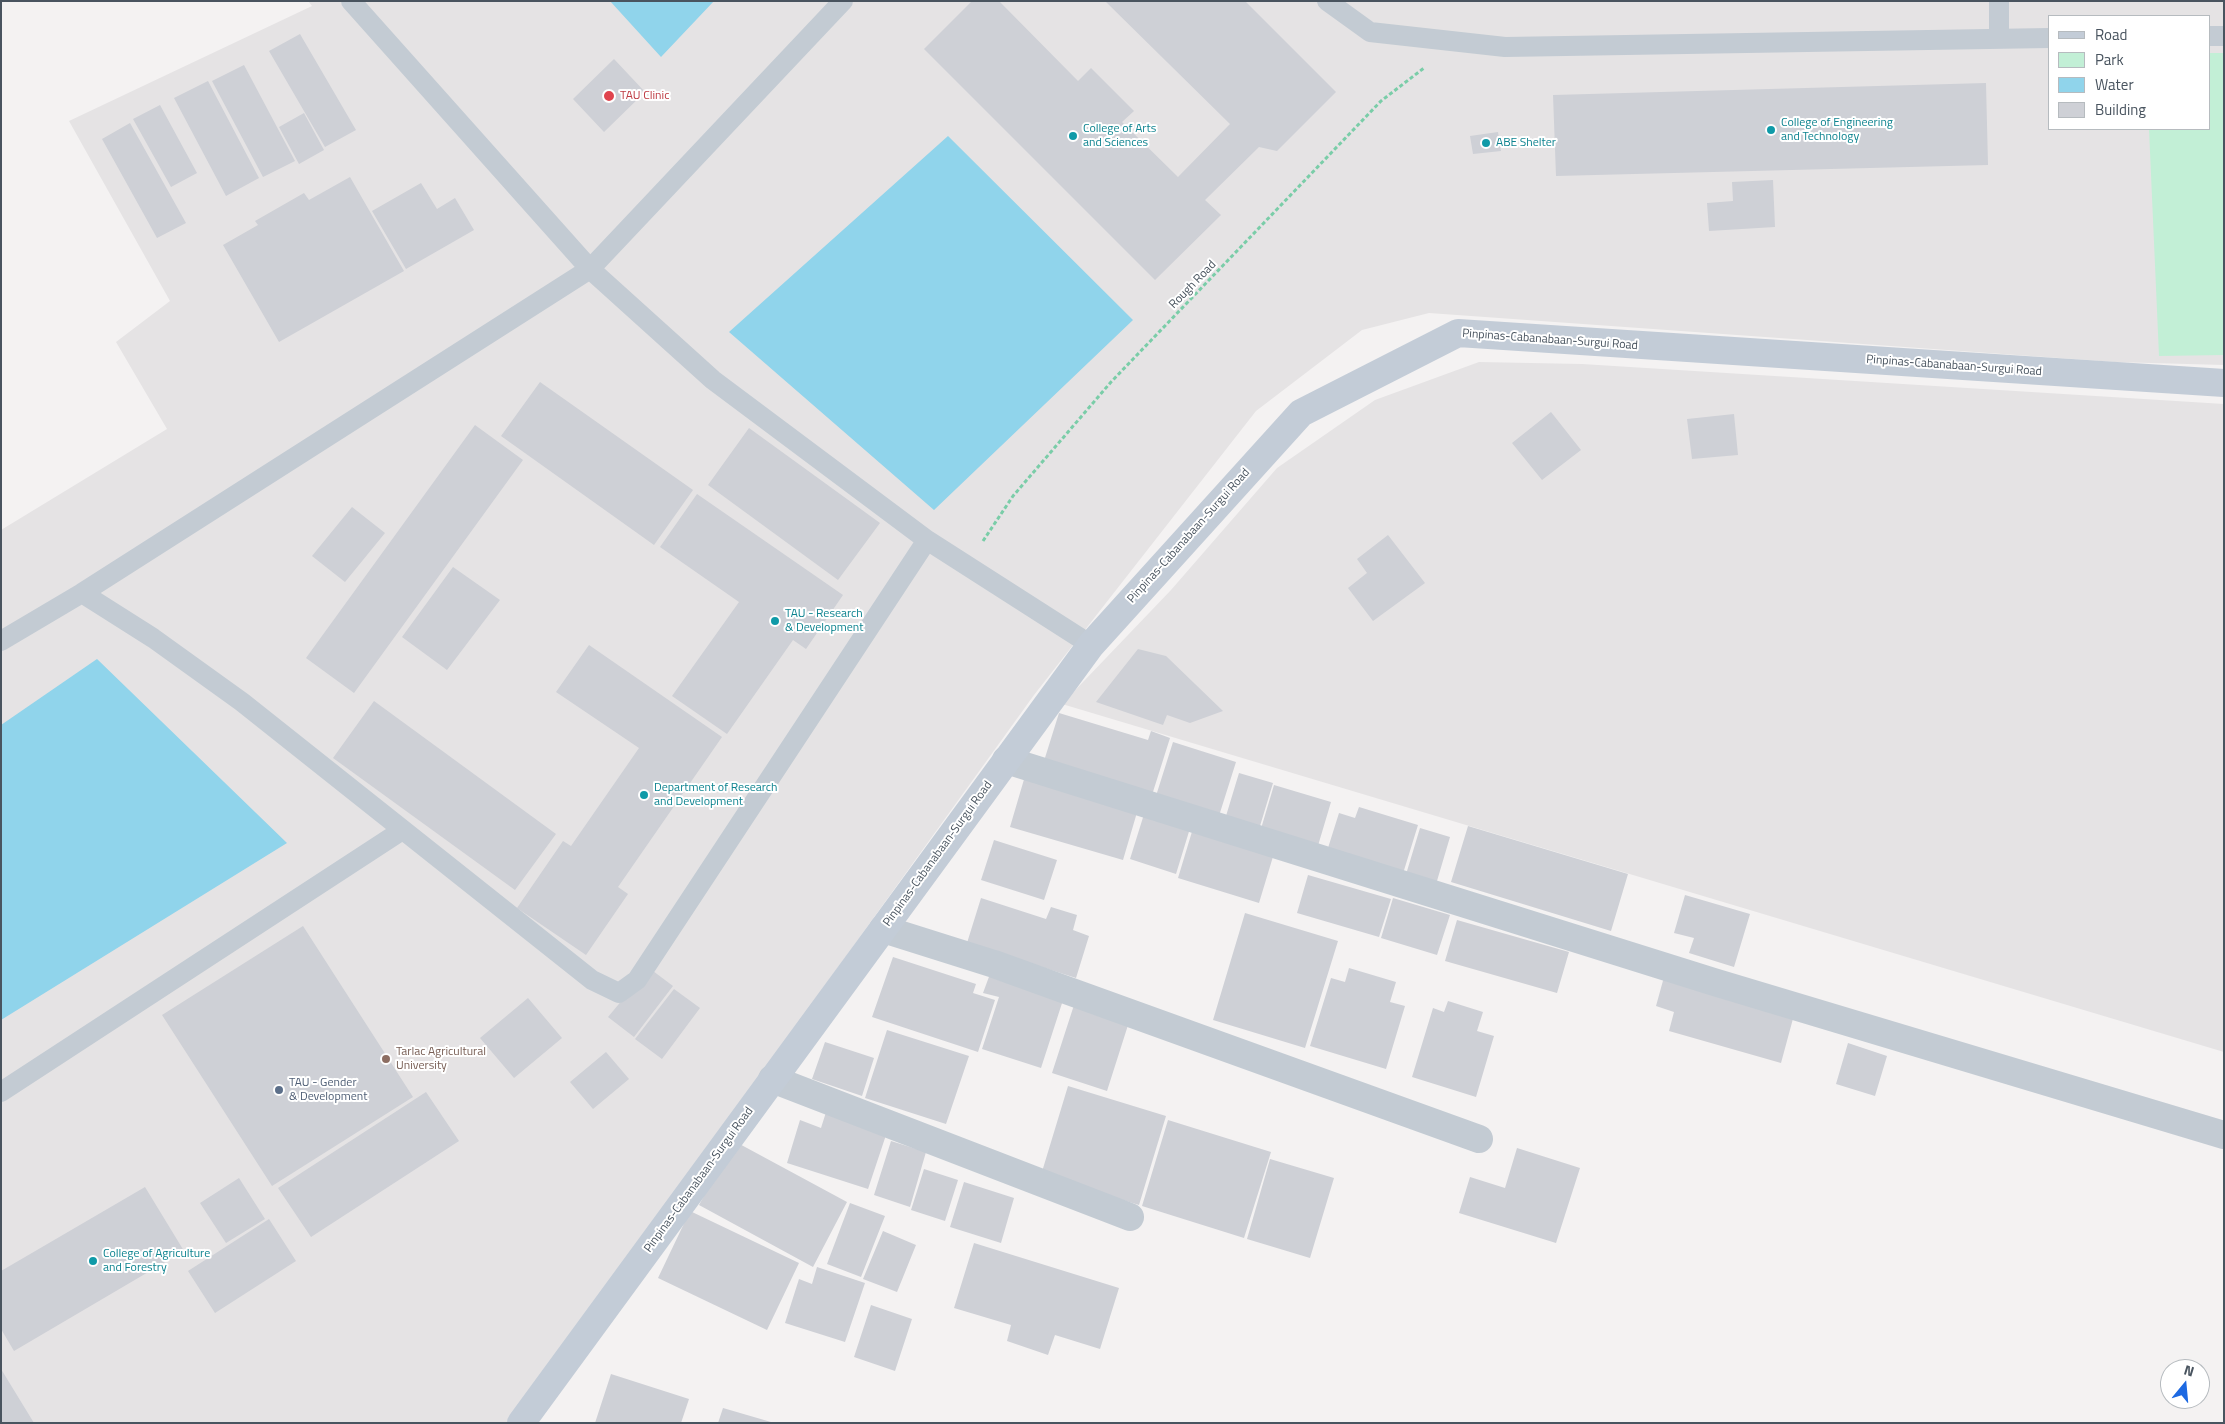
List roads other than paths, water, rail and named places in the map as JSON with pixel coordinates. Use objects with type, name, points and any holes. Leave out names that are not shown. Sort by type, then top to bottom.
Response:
[{"type":"street","name":"Pinpinas-Cabanabaan-Surgui Road","points":[[521,1423],[1091,645],[1301,413],[1458,333],[2224,383]]},
{"type":"street","points":[[1006,760],[1714,982],[2224,1135]]},
{"type":"street","points":[[883,929],[994,964],[1479,1139]]},
{"type":"street","points":[[772,1080],[1130,1217]]},
{"type":"lane","points":[[351,1],[590,269],[713,380],[926,540],[1091,645]]},
{"type":"lane","points":[[1,641],[82,593],[590,269],[843,1]]},
{"type":"lane","points":[[1327,1],[1370,32],[1505,47],[2048,38]]},
{"type":"lane","points":[[1999,1],[1999,39]]},
{"type":"lane","points":[[2210,36],[2224,36]]},
{"type":"lane","points":[[82,593],[153,638],[242,702],[592,980],[619,993],[637,980],[926,540]]},
{"type":"lane","points":[[1,1092],[402,831]]},
{"type":"water","points":[[610,1],[714,1],[661,57]]},
{"type":"water","points":[[948,136],[1133,320],[934,510],[729,332]]},
{"type":"water","points":[[97,659],[287,843],[1,1020],[1,725]]},
{"type":"place","name":"TAU Clinic","points":[[609,96]]},
{"type":"place","name":"College of Engineering and Technology","points":[[1771,130]]},
{"type":"place","name":"College of Arts and Sciences","points":[[1073,136]]},
{"type":"place","name":"ABE Shelter","points":[[1486,143]]},
{"type":"place","name":"TAU - Research & Development","points":[[775,621]]},
{"type":"place","name":"Department of Research and Development","points":[[644,795]]},
{"type":"place","name":"Tarlac Agricultural University","points":[[386,1059]]},
{"type":"place","name":"TAU - Gender & Development","points":[[279,1090]]},
{"type":"place","name":"College of Agriculture and Forestry","points":[[93,1261]]}]
